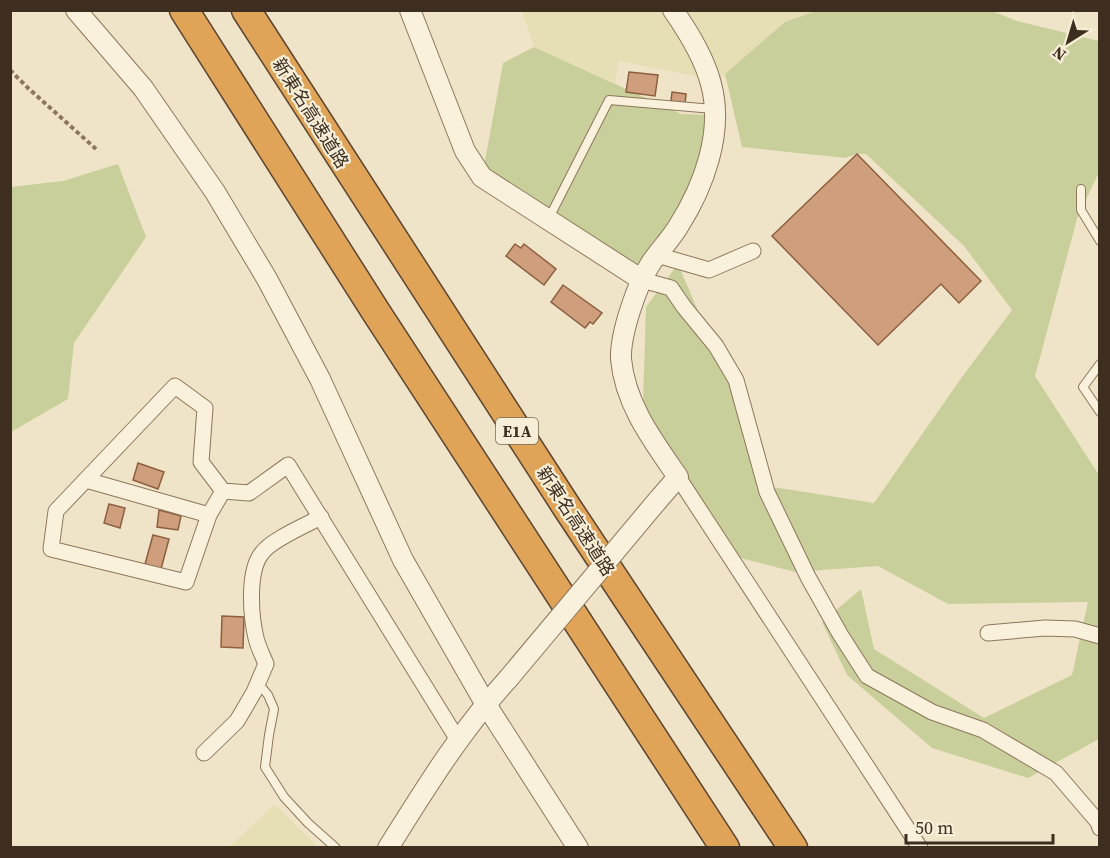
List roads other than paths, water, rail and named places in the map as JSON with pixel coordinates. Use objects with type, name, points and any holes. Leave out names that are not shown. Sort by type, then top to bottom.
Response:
[{"type":"highway","points":[[184,10],[389,332],[725,848]]},
{"type":"highway","name":"新東名高速道路","points":[[246,10],[568,509],[793,848]]},
{"type":"street","points":[[76,10],[143,88],[215,192],[267,279],[320,379],[403,560],[485,703],[578,848]]},
{"type":"street","points":[[410,10],[465,151],[482,177],[642,279],[671,288],[716,346],[736,380],[767,492],[808,577],[867,676],[932,712],[983,730],[1056,773],[1098,822],[1100,828]]},
{"type":"street","points":[[673,10],[688,32],[711,83],[715,120],[709,157],[699,191],[678,227],[642,279],[628,317],[621,357],[626,384],[635,411],[920,848]]},
{"type":"street","points":[[657,255],[709,270],[753,251]]},
{"type":"street","points":[[223,491],[209,515],[186,582],[51,549],[56,511],[175,386],[205,408],[201,462],[223,491],[249,493],[288,465],[458,740]]},
{"type":"street","points":[[388,848],[458,740],[485,703],[678,477]]},
{"type":"street","points":[[86,480],[209,515]]},
{"type":"street","points":[[204,753],[237,721],[266,664],[256,639],[253,609],[254,567],[262,552],[287,535],[321,517]]},
{"type":"street","points":[[988,633],[1045,628],[1075,629],[1100,636]]},
{"type":"lane","points":[[548,219],[609,100],[714,109]]},
{"type":"lane","points":[[1081,189],[1082,210],[1100,241]]},
{"type":"lane","points":[[1100,364],[1083,387],[1100,412]]},
{"type":"lane","points":[[258,683],[268,695],[274,709],[268,735],[265,767],[284,797],[336,848]]}]
